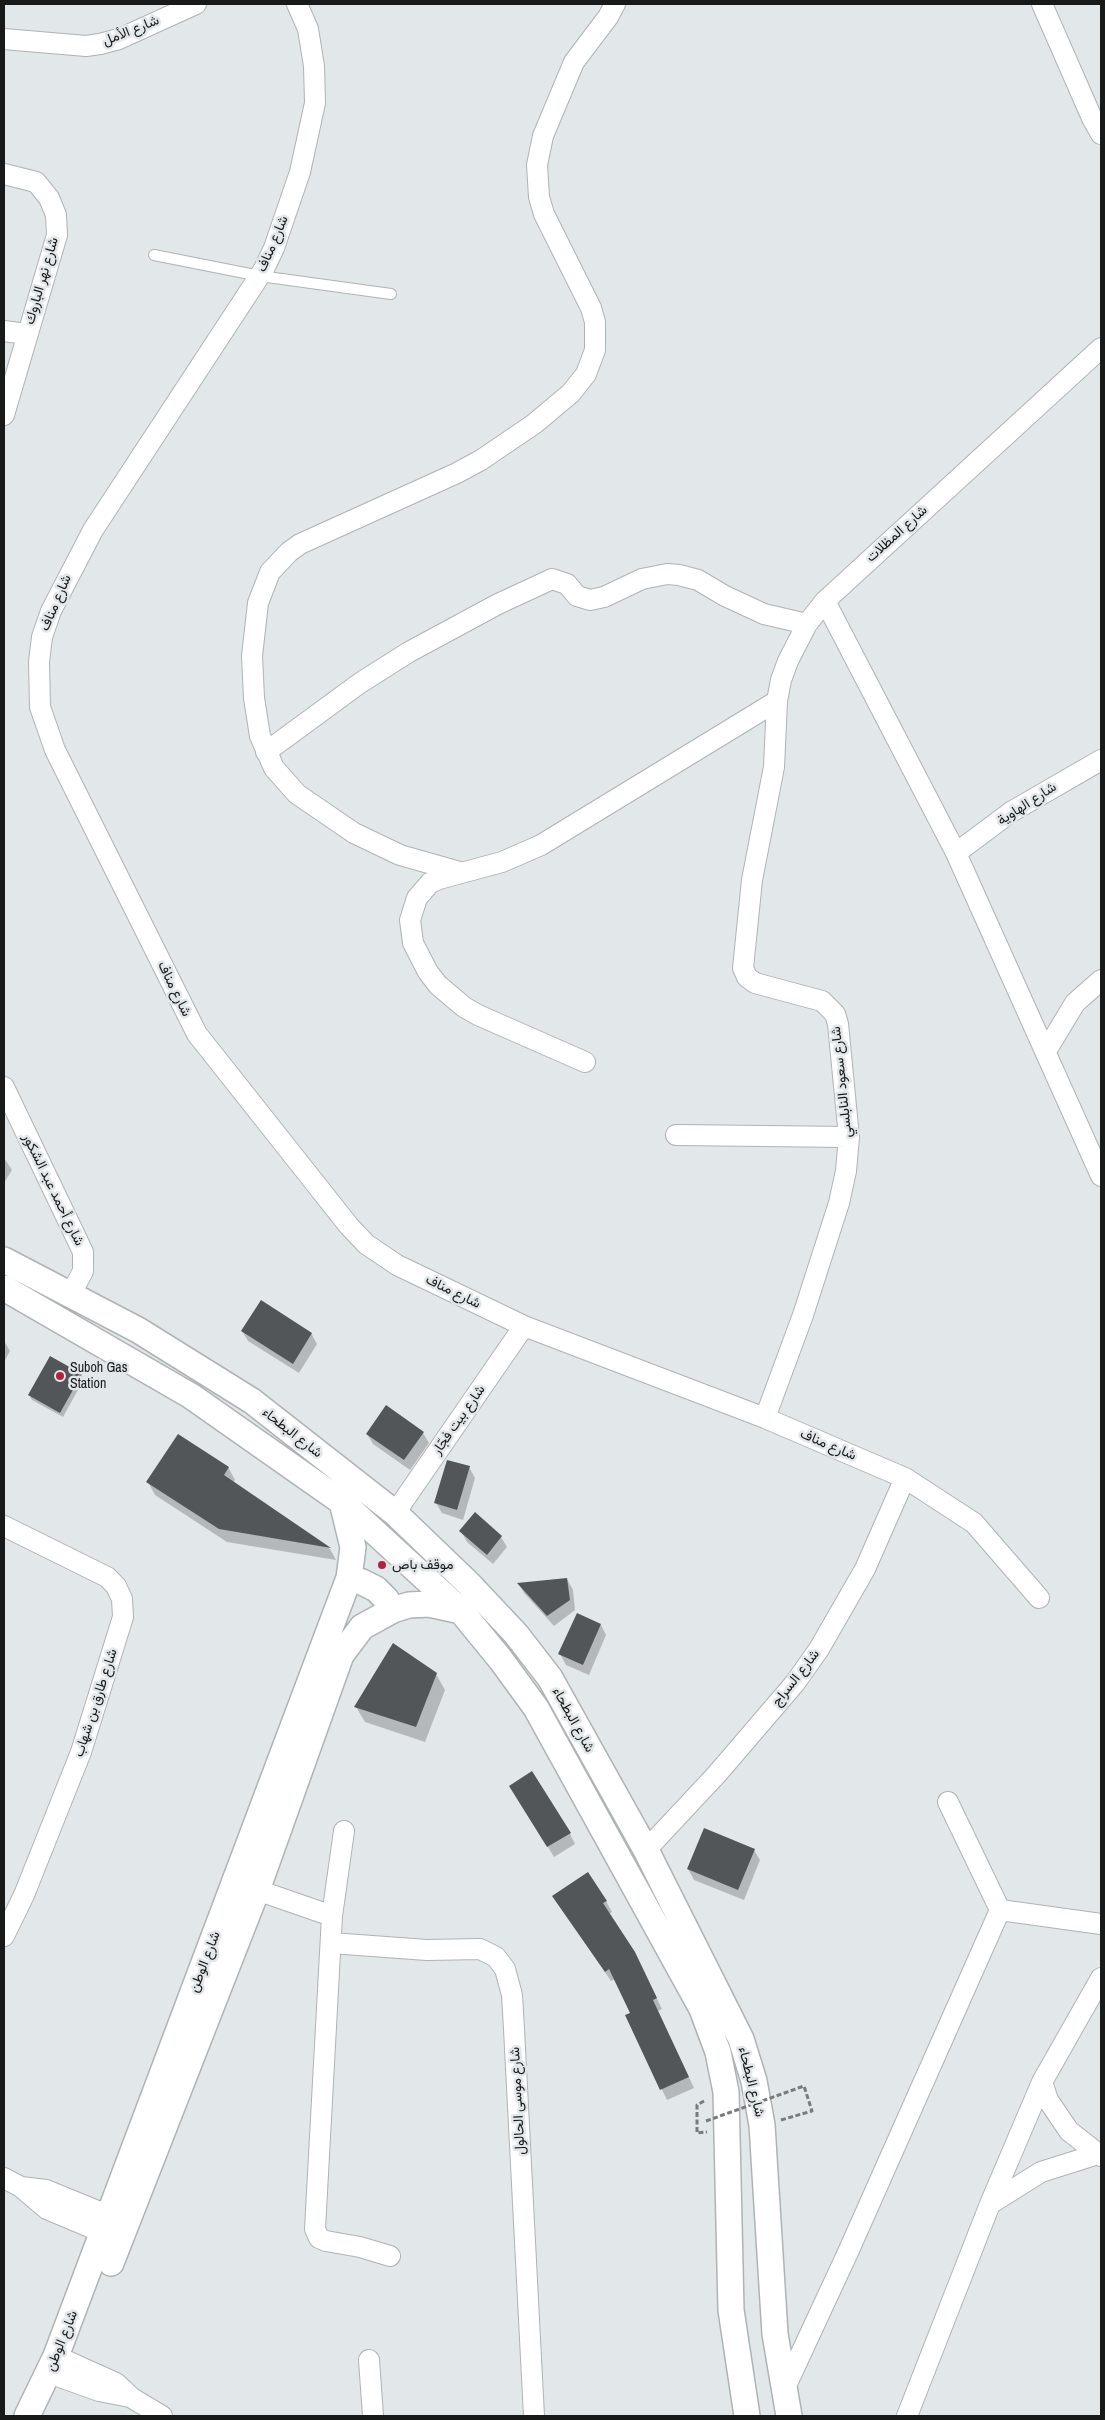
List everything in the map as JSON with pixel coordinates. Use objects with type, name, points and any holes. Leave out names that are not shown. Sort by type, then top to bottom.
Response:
[{"type":"street","name":"شارع الأمل","points":[[4,39],[86,46],[100,44],[119,39],[196,4]]},
{"type":"street","name":"شارع مناف","points":[[297,4],[308,29],[314,66],[314,103],[300,172],[274,248],[260,276],[92,530],[71,569],[42,637],[39,662],[40,707],[56,750],[197,1034],[348,1226],[366,1244],[397,1265],[524,1326],[765,1418],[905,1478],[974,1524],[1039,1598]]},
{"type":"street","points":[[460,872],[432,866],[400,855],[339,824],[297,794],[274,768],[260,736],[254,698],[253,638],[261,592],[270,572],[279,561],[306,540],[457,473],[481,460],[534,424],[572,393],[586,374],[595,350],[595,322],[592,308],[544,214],[539,197],[537,165],[543,136],[574,62],[608,17],[615,4]]},
{"type":"street","points":[[1042,4],[1098,120]]},
{"type":"street","name":"شارع نهر الباروك","points":[[4,174],[36,182],[49,198],[56,215],[57,235],[4,416]]},
{"type":"street","points":[[4,331],[28,334]]},
{"type":"street","name":"شارع المظلات","points":[[774,767],[777,701],[788,661],[807,624],[825,601],[1101,348]]},
{"type":"street","points":[[266,752],[360,683],[409,652],[498,604],[552,579],[567,584],[577,596],[590,600],[604,597],[642,579],[660,575],[679,575],[698,580],[731,599],[764,614],[807,624]]},
{"type":"street","points":[[825,601],[956,853],[1101,1176]]},
{"type":"street","points":[[585,1062],[464,1007],[438,985],[428,972],[412,943],[410,932],[412,909],[417,898],[430,883],[460,872],[502,862],[541,845],[777,701]]},
{"type":"street","name":"شارع الهاوية","points":[[956,853],[1011,812],[1101,760]]},
{"type":"street","name":"شارع سعود النابلسي","points":[[765,1418],[803,1315],[839,1203],[846,1171],[848,1137],[838,1024],[834,1014],[822,1001],[755,983],[747,977],[743,968],[754,873],[774,767]]},
{"type":"street","points":[[1046,1051],[1075,1003],[1101,980]]},
{"type":"street","name":"شارع أحمد عبد الشكور","points":[[4,1087],[83,1252],[83,1271],[71,1294]]},
{"type":"street","points":[[676,1135],[848,1137]]},
{"type":"street","name":"شارع البطحاء","points":[[4,1260],[138,1330],[252,1401],[395,1513],[469,1584],[516,1634],[550,1678],[646,1850],[740,2039],[754,2081],[762,2125],[775,2334],[789,2416]]},
{"type":"street","name":"شارع البطحاء","points":[[4,1288],[191,1396],[268,1448],[342,1502],[461,1611],[501,1660],[536,1708],[702,2009],[718,2052],[726,2092],[731,2310],[747,2416]]},
{"type":"street","name":"شارع بيت فجّار","points":[[395,1513],[524,1326]]},
{"type":"street","name":"شارع السراج","points":[[646,1850],[717,1774],[794,1684],[819,1649],[865,1569],[905,1478]]},
{"type":"street","name":"شارع الوطن","points":[[46,2416],[61,2368],[115,2228],[349,1578],[353,1547],[342,1502]]},
{"type":"street","name":"شارع طارق بن شهاب","points":[[4,1936],[24,1896],[80,1752],[123,1617],[122,1599],[116,1586],[107,1577],[5,1530]]},
{"type":"street","points":[[349,1578],[376,1589],[386,1598],[392,1610]]},
{"type":"street","name":"شارع الوطن","points":[[115,2228],[257,1890],[341,1655],[362,1627],[392,1610],[409,1605],[429,1604],[461,1611]]},
{"type":"street","points":[[784,2390],[849,2250],[1000,1910],[948,1802]]},
{"type":"street","points":[[344,1831],[330,1943],[316,2229],[318,2238],[326,2241],[360,2246],[390,2256]]},
{"type":"street","points":[[257,1890],[332,1916]]},
{"type":"street","points":[[1000,1910],[1101,1924]]},
{"type":"street","name":"شارع موسى الحالول","points":[[330,1943],[427,1950],[480,1949],[496,1957],[504,1969],[512,1995],[514,2020],[534,2416]]},
{"type":"street","points":[[907,2416],[990,2204],[1042,2082],[1101,1978]]},
{"type":"street","points":[[1042,2082],[1048,2100],[1069,2131],[1100,2155]]},
{"type":"street","points":[[990,2204],[1041,2172],[1100,2155]]},
{"type":"street","points":[[12,2183],[46,2190],[115,2228]]},
{"type":"street","points":[[369,2360],[373,2416]]},
{"type":"street","points":[[61,2368],[116,2383],[132,2398],[162,2416]]},
{"type":"street","name":"شارع الوطن","points":[[27,2416],[61,2368]]},
{"type":"lane","points":[[154,255],[260,276],[391,294]]},
{"type":"path","points":[[697,2104],[697,2133],[707,2132],[706,2121],[804,2086],[812,2112],[803,2114]]},
{"type":"building","points":[[261,1300],[312,1333],[293,1364],[241,1331]]},
{"type":"building","points":[[50,1356],[82,1374],[60,1413],[28,1395]]},
{"type":"building","points":[[386,1405],[424,1432],[404,1460],[366,1434]]},
{"type":"building","points":[[178,1434],[229,1467],[224,1475],[331,1548],[219,1529],[146,1482]]},
{"type":"building","points":[[447,1460],[470,1466],[457,1510],[434,1503]]},
{"type":"building","points":[[475,1512],[502,1536],[487,1555],[459,1531]]},
{"type":"building","points":[[567,1578],[570,1600],[547,1616],[517,1583]]},
{"type":"building","points":[[577,1613],[601,1624],[583,1665],[558,1654]]},
{"type":"building","points":[[393,1643],[437,1673],[416,1727],[354,1707]]},
{"type":"building","points":[[532,1771],[571,1833],[547,1847],[509,1786]]},
{"type":"building","points":[[704,1828],[755,1849],[738,1890],[687,1869]]},
{"type":"building","points":[[588,1872],[607,1901],[603,1903],[635,1952],[657,1998],[653,2000],[689,2077],[660,2090],[625,2015],[630,2013],[609,1969],[605,1972],[552,1896]]},
{"type":"place","name":"Suboh Gas Station","points":[[60,1376]]},
{"type":"place","name":"موقف باص","points":[[382,1565]]}]
